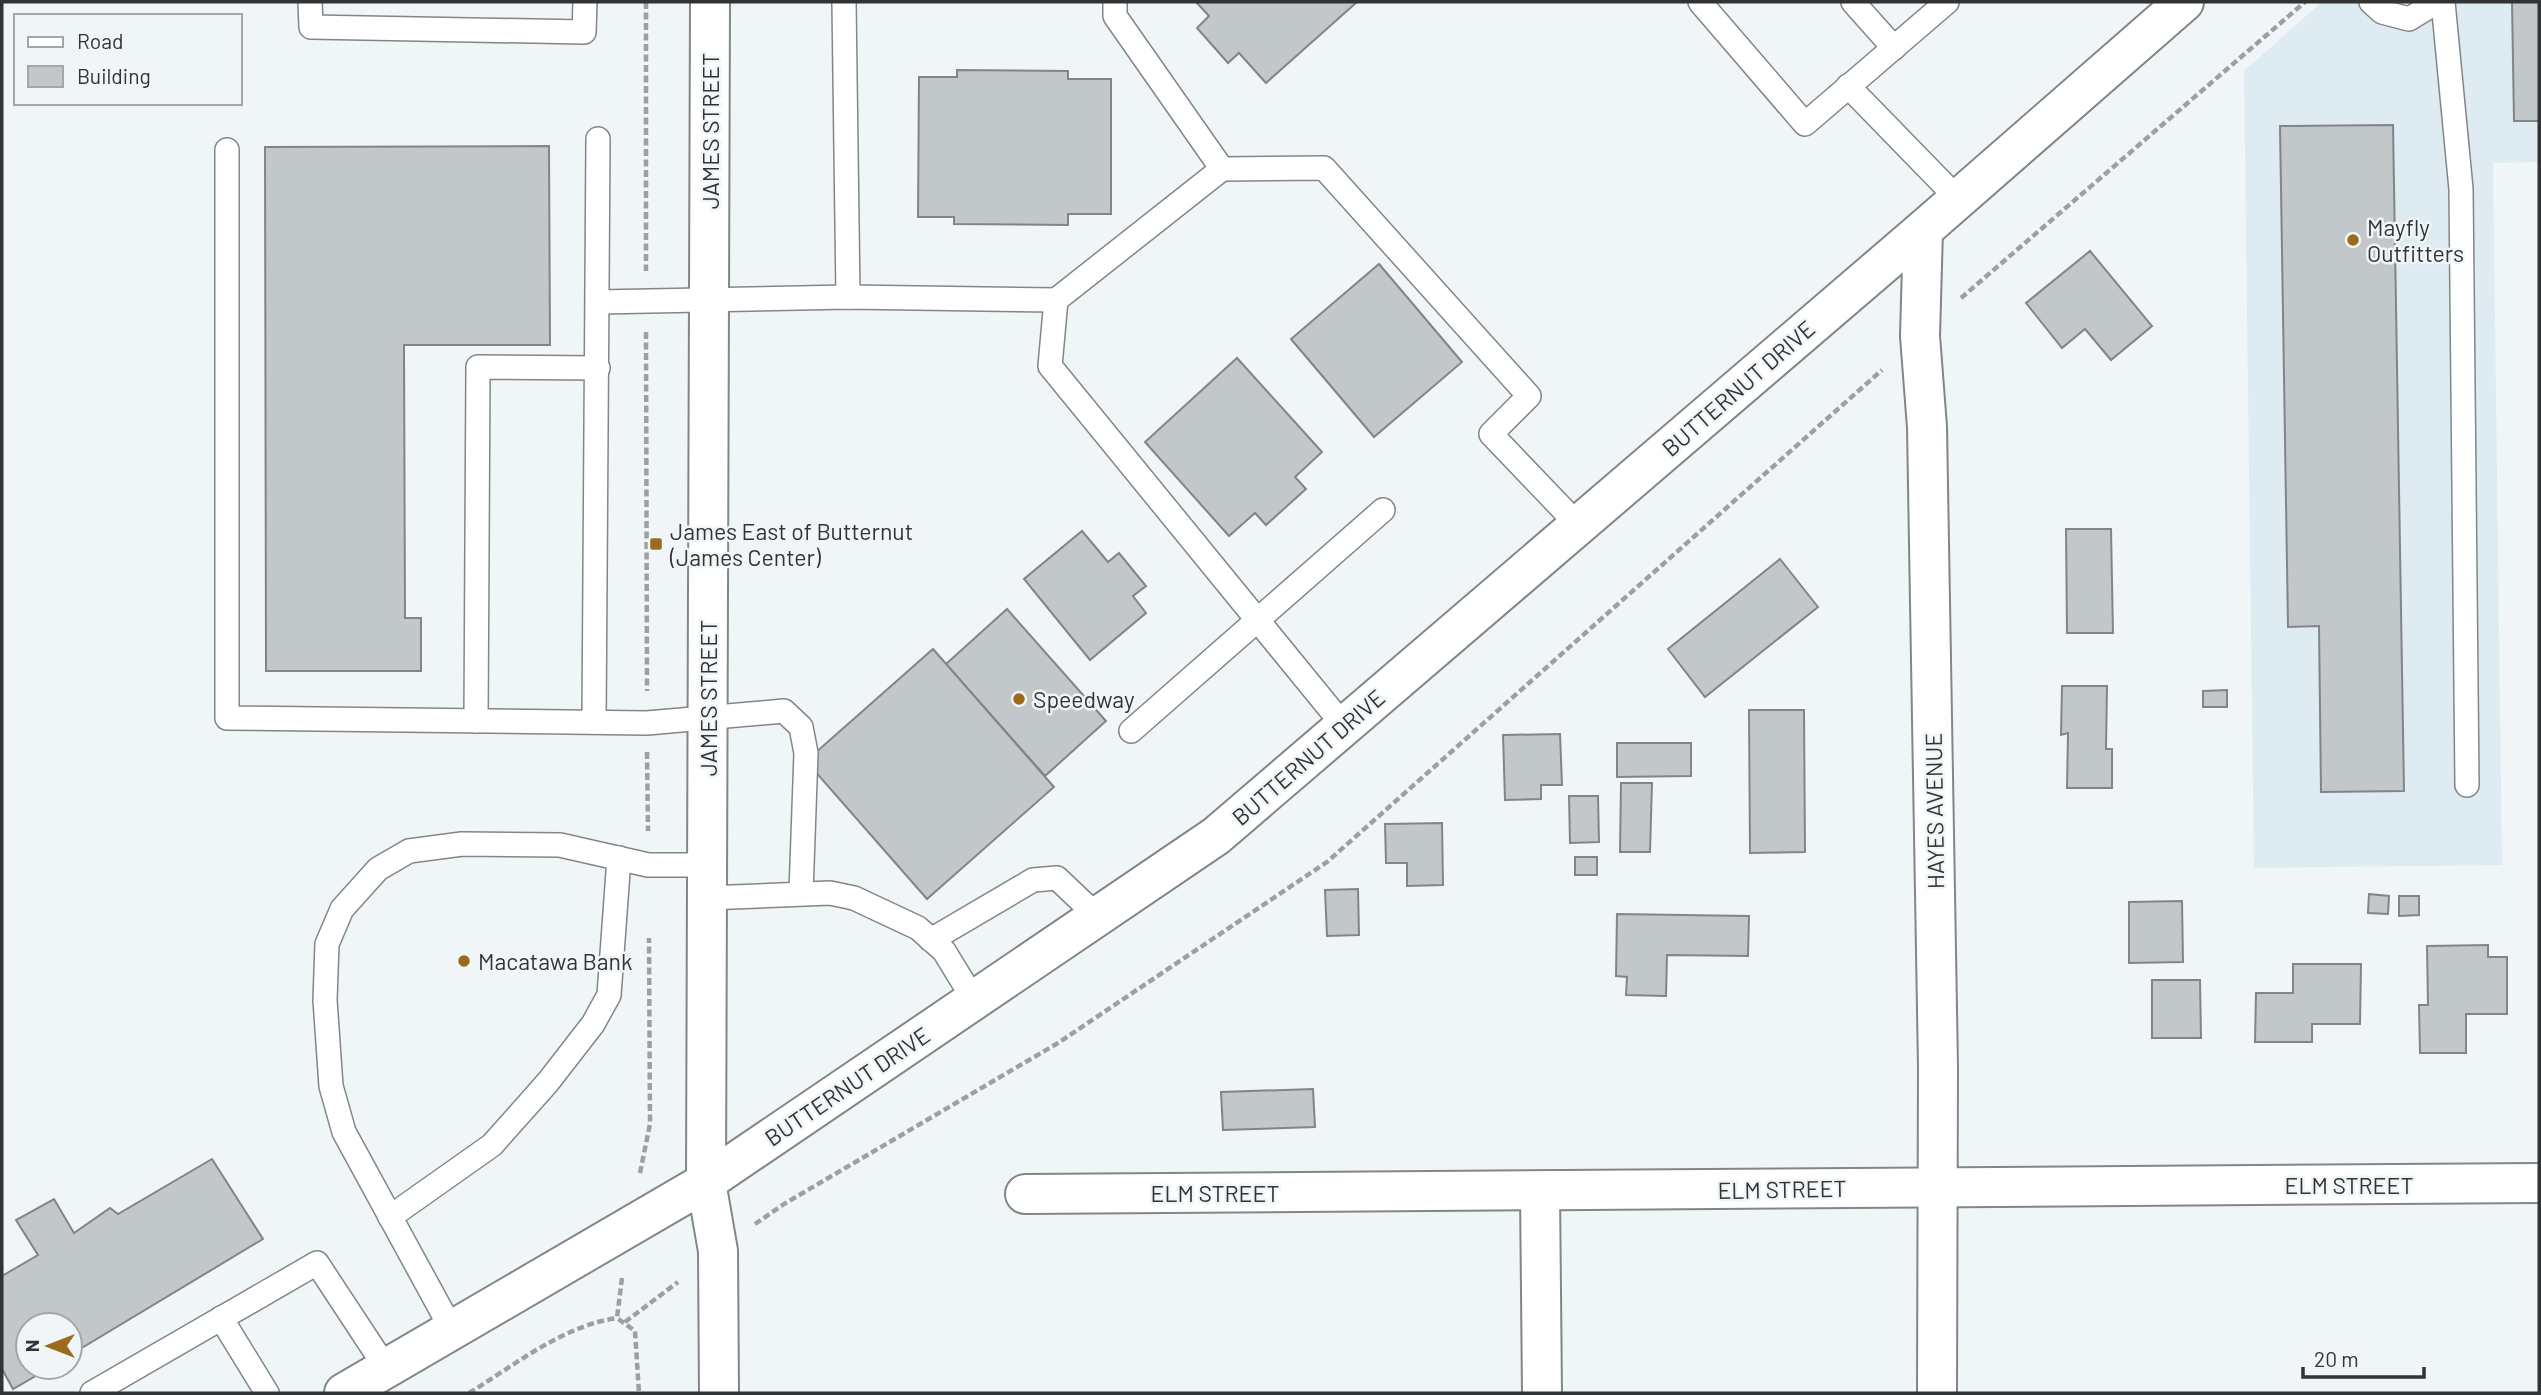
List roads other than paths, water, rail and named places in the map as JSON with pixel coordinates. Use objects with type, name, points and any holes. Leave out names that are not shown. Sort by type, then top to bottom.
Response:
[{"type":"street","name":"JAMES STREET","points":[[710,2],[706,1182],[718,1251],[719,1393]]},
{"type":"street","name":"BUTTERNUT DRIVE","points":[[344,1393],[706,1182],[1216,836],[1923,230],[2184,2]]},
{"type":"street","name":"HAYES AVENUE","points":[[1923,230],[1920,335],[1927,427],[1938,1067],[1937,1393]]},
{"type":"street","name":"ELM STREET","points":[[1025,1194],[2539,1183]]},
{"type":"street","points":[[1540,1191],[1542,1393]]},
{"type":"lane","points":[[310,2],[311,27],[584,32],[585,2]]},
{"type":"lane","points":[[844,2],[848,297]]},
{"type":"lane","points":[[1115,2],[1115,16],[1222,169]]},
{"type":"lane","points":[[1700,2],[1805,124],[1947,2]]},
{"type":"lane","points":[[1853,2],[1894,48]]},
{"type":"lane","points":[[2371,2],[2382,12],[2409,19],[2437,2]]},
{"type":"lane","points":[[2443,2],[2461,189],[2467,785]]},
{"type":"lane","points":[[1848,86],[1958,199]]},
{"type":"lane","points":[[594,722],[598,139]]},
{"type":"lane","points":[[227,150],[227,718],[647,723],[785,711],[801,727],[806,752],[801,893]]},
{"type":"lane","points":[[598,302],[848,297],[1056,300],[1222,169],[1324,169],[1530,396],[1490,434],[1578,525]]},
{"type":"lane","points":[[1056,300],[1049,366],[1343,726]]},
{"type":"lane","points":[[476,721],[478,367],[598,368]]},
{"type":"lane","points":[[1131,731],[1383,510]]},
{"type":"lane","points":[[452,1330],[344,1132],[331,1086],[325,1000],[327,944],[341,909],[378,869],[409,851],[462,844],[560,845],[707,881],[801,893],[830,893],[854,898],[918,928],[944,951],[974,1000]]},
{"type":"lane","points":[[390,1217],[492,1145],[548,1082],[593,1024],[609,995],[619,858]]},
{"type":"lane","points":[[932,940],[1033,880],[1057,878],[1097,916]]},
{"type":"lane","points":[[98,1392],[317,1264],[386,1368]]},
{"type":"lane","points":[[221,1318],[267,1393]]},
{"type":"place","name":"Mayfly Outfitters","points":[[2353,240]]},
{"type":"place","name":"James East of Butternut (James Center)","points":[[656,544]]},
{"type":"place","name":"Speedway","points":[[1019,699]]},
{"type":"place","name":"Macatawa Bank","points":[[464,961]]}]
